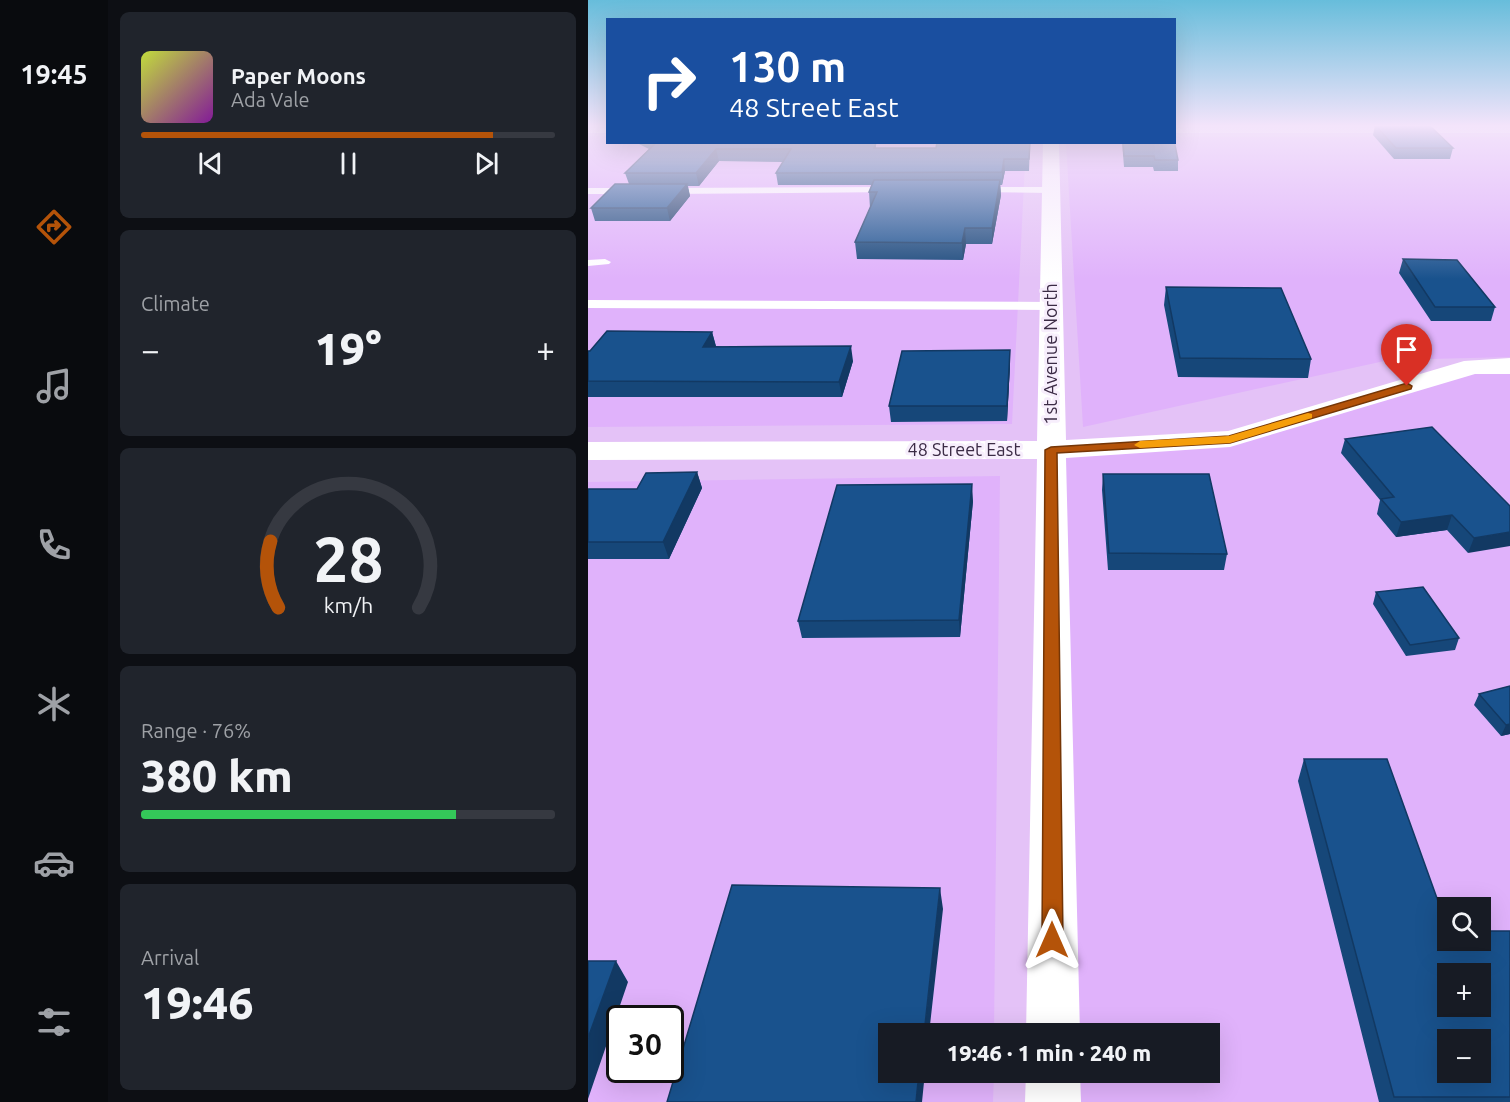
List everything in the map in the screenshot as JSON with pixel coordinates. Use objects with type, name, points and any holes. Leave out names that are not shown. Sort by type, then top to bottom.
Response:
[{"type":"street","name":"1st Avenue North","points":[[1052,176],[1053,1023]]},
{"type":"street","name":"48 Street East","points":[[588,451],[1051,450],[1230,439],[1473,366],[1510,366]]},
{"type":"street","points":[[1053,1083],[1053,1102]]},
{"type":"lane","points":[[659,191],[909,190]]},
{"type":"lane","points":[[968,190],[1052,190]]},
{"type":"lane","points":[[588,191],[647,191]]},
{"type":"lane","points":[[588,263],[605,262]]},
{"type":"lane","points":[[588,304],[1051,306]]},
{"type":"shaded area","points":[[588,176],[1024,176],[1012,424],[588,427]]},
{"type":"shaded area","points":[[1068,176],[1510,176],[1510,357],[1389,360],[1083,427]]},
{"type":"shaded area","points":[[1473,366],[1510,366],[1510,1102],[1053,1102],[1053,1083],[1220,1083],[1220,1023],[1053,1023],[1051,450],[1230,439]]},
{"type":"shaded area","points":[[1000,476],[994,1023],[878,1023],[878,1083],[994,1083],[993,1102],[588,1102],[588,482]]},
{"type":"building","points":[[874,180],[1000,180],[992,228],[965,228],[962,243],[855,242],[877,192],[869,192]]},
{"type":"building","points":[[615,184],[687,184],[667,208],[591,208]]},
{"type":"building","points":[[1403,259],[1457,260],[1495,307],[1435,307]]},
{"type":"building","points":[[1166,287],[1281,288],[1311,359],[1180,358]]},
{"type":"building","points":[[607,331],[712,332],[703,347],[851,346],[839,382],[588,381],[588,351]]},
{"type":"building","points":[[1010,350],[1007,406],[889,406],[902,351]]},
{"type":"building","points":[[1432,427],[1510,506],[1510,532],[1474,538],[1452,515],[1401,522],[1381,499],[1394,497],[1345,439]]},
{"type":"building","points":[[697,472],[663,542],[588,542],[588,489],[637,489],[646,473]]},
{"type":"building","points":[[1103,474],[1209,474],[1227,554],[1109,553]]},
{"type":"building","points":[[972,484],[959,620],[798,621],[837,485]]},
{"type":"building","points":[[1423,587],[1459,638],[1410,645],[1376,592]]},
{"type":"building","points":[[1510,686],[1510,724],[1506,725],[1479,694]]},
{"type":"building","points":[[1304,759],[1387,759],[1437,898],[1437,951],[1491,951],[1491,931],[1510,931],[1510,1097],[1394,1097]]},
{"type":"building","points":[[732,885],[940,888],[925,1023],[878,1023],[878,1083],[918,1083],[916,1102],[667,1102],[673,1083],[684,1083],[684,1045]]},
{"type":"building","points":[[588,961],[616,961],[588,1038]]},
{"type":"slow traffic","points":[[1140,445],[1230,439],[1308,416]]},
{"type":"route","points":[[1052,940],[1051,450],[1230,439],[1407,386]]}]
